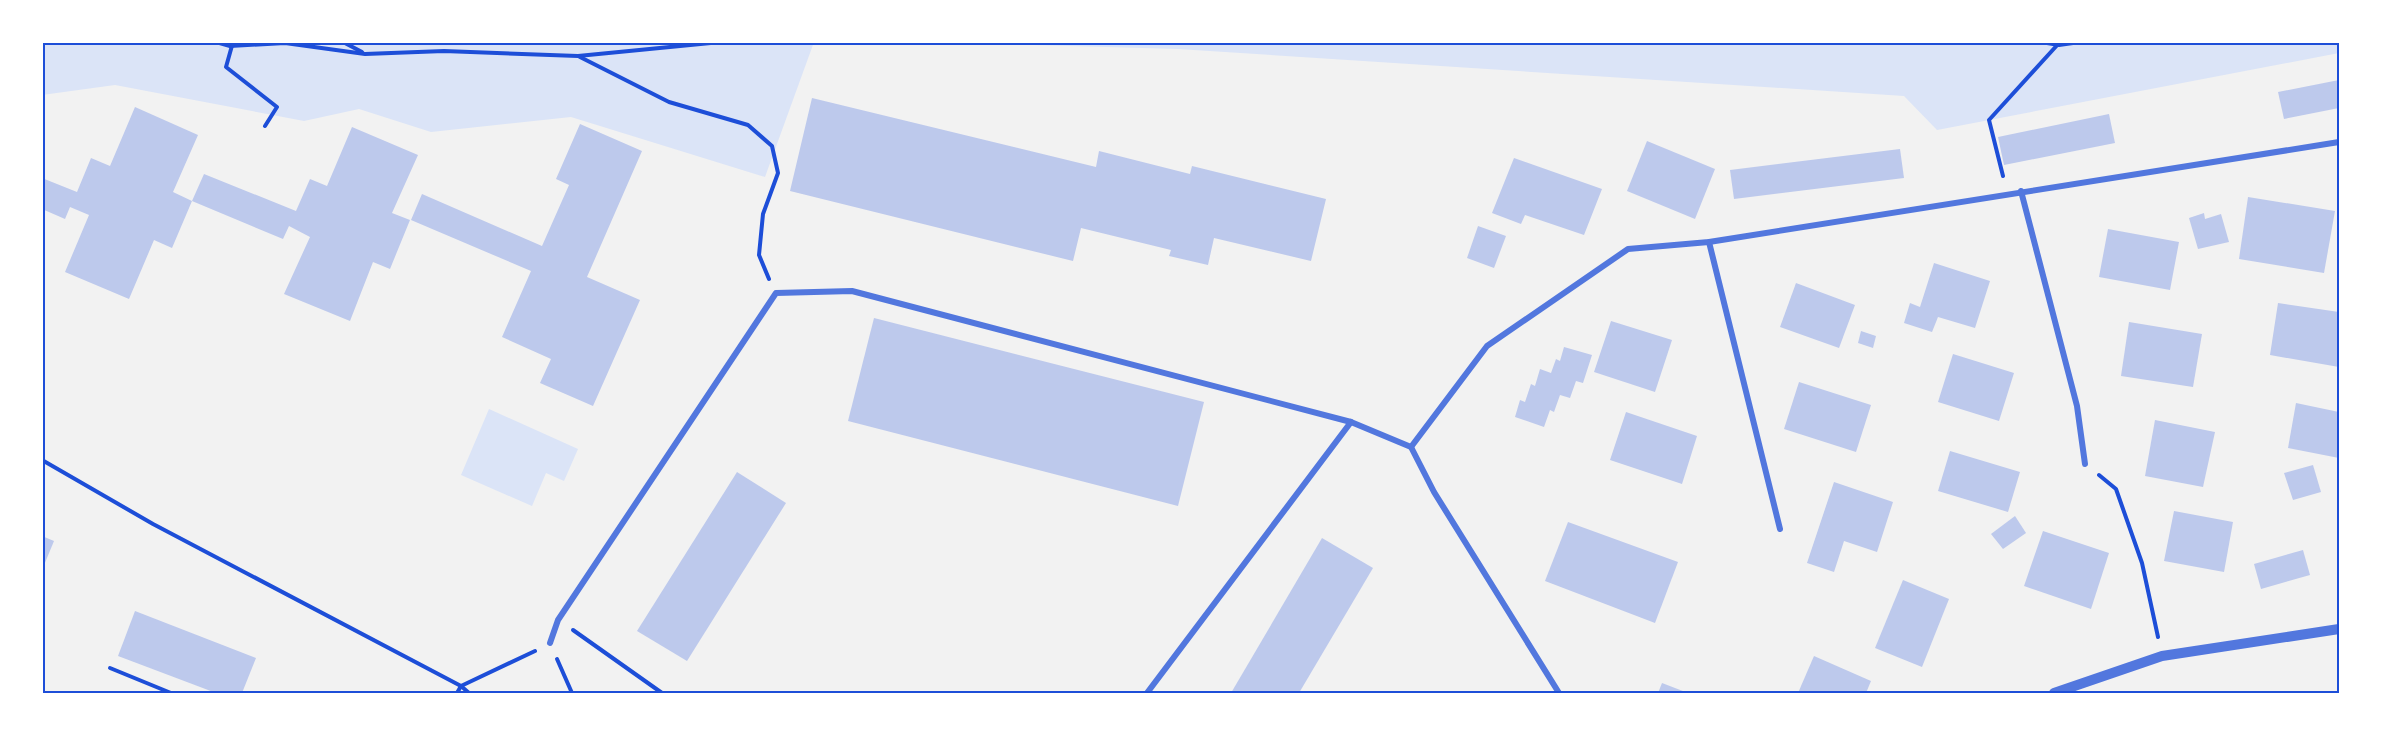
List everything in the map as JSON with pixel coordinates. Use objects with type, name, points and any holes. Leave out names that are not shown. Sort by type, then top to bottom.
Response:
[{"type":"street","points":[[1411,447],[1487,346],[1628,249],[1709,242],[2021,190],[2339,142]]},
{"type":"street","points":[[2021,190],[2078,406],[2085,464]]},
{"type":"street","points":[[1709,242],[1780,529]]},
{"type":"street","points":[[550,644],[558,620],[776,293],[852,291],[1350,422],[1411,447],[1434,492],[1559,693]]},
{"type":"street","points":[[1148,693],[1350,422]]},
{"type":"street","points":[[2054,693],[2162,656],[2339,629]]},
{"type":"path","points":[[216,42],[285,43],[365,54],[444,51],[578,56],[721,42]]},
{"type":"path","points":[[343,42],[365,54]]},
{"type":"path","points":[[2041,42],[2080,42]]},
{"type":"path","points":[[2021,190],[2001,175],[1989,120],[2059,43]]},
{"type":"path","points":[[231,44],[226,67],[277,107],[264,126]]},
{"type":"path","points":[[578,56],[669,102],[748,125],[772,146],[778,173],[764,214],[759,255],[776,293]]},
{"type":"path","points":[[42,460],[153,524],[461,686],[469,693]]},
{"type":"path","points":[[2085,464],[2116,489],[2142,563],[2162,656]]},
{"type":"path","points":[[558,620],[662,693]]},
{"type":"path","points":[[458,693],[461,686],[550,644],[572,693]]},
{"type":"path","points":[[110,669],[171,693]]},
{"type":"shaded area","points":[[42,42],[814,42],[765,177],[571,117],[431,132],[359,109],[304,121],[115,85],[42,95]]},
{"type":"shaded area","points":[[923,42],[2339,42],[2339,53],[1937,130],[1904,96],[1178,49]]},
{"type":"shaded area","points":[[489,409],[578,449],[564,481],[546,473],[532,506],[461,475]]},
{"type":"building","points":[[2339,80],[2339,108],[2284,119],[2278,92]]},
{"type":"building","points":[[812,98],[1096,167],[1099,151],[1190,174],[1192,166],[1326,199],[1311,261],[1214,238],[1208,265],[1169,256],[1171,250],[1081,228],[1073,261],[790,191]]},
{"type":"building","points":[[135,107],[198,135],[173,192],[192,201],[172,248],[154,240],[129,299],[65,272],[89,215],[70,207],[65,219],[42,209],[42,178],[77,192],[91,158],[110,166]]},
{"type":"building","points":[[2109,114],[2115,143],[2004,165],[1998,137]]},
{"type":"building","points":[[580,124],[642,151],[587,277],[640,300],[593,406],[540,383],[551,359],[502,337],[531,271],[411,220],[422,194],[542,246],[569,185],[556,179]]},
{"type":"building","points":[[352,127],[418,155],[392,213],[410,220],[390,269],[373,262],[350,321],[284,294],[310,237],[289,226],[283,239],[192,201],[204,174],[296,211],[310,179],[327,186]]},
{"type":"building","points":[[1647,141],[1715,169],[1695,219],[1627,191]]},
{"type":"building","points":[[1900,149],[1904,178],[1734,199],[1730,170]]},
{"type":"building","points":[[1514,158],[1602,189],[1584,235],[1525,215],[1521,224],[1492,213]]},
{"type":"building","points":[[2248,197],[2335,211],[2324,273],[2239,259]]},
{"type":"building","points":[[2204,213],[2205,219],[2221,214],[2229,242],[2198,249],[2189,218]]},
{"type":"building","points":[[1478,226],[1506,236],[1494,268],[1467,258]]},
{"type":"building","points":[[2108,229],[2179,242],[2170,290],[2099,277]]},
{"type":"building","points":[[1934,263],[1990,281],[1975,328],[1938,317],[1932,332],[1904,323],[1910,303],[1920,307]]},
{"type":"building","points":[[1796,283],[1855,305],[1839,348],[1780,327]]},
{"type":"building","points":[[2278,303],[2339,312],[2339,367],[2270,355]]},
{"type":"building","points":[[874,318],[1204,402],[1178,506],[848,421]]},
{"type":"building","points":[[1611,321],[1672,340],[1655,392],[1594,372]]},
{"type":"building","points":[[2129,322],[2202,334],[2193,387],[2121,376]]},
{"type":"building","points":[[1861,331],[1876,336],[1873,348],[1858,343]]},
{"type":"building","points":[[1564,347],[1592,355],[1583,383],[1576,381],[1570,398],[1560,395],[1554,412],[1550,410],[1544,427],[1515,417],[1520,400],[1525,402],[1531,384],[1535,386],[1540,369],[1551,373],[1556,359],[1560,361]]},
{"type":"building","points":[[1953,354],[2014,373],[1999,421],[1938,402]]},
{"type":"building","points":[[1799,382],[1871,405],[1856,452],[1784,429]]},
{"type":"building","points":[[2296,403],[2339,412],[2339,458],[2288,448]]},
{"type":"building","points":[[1626,412],[1697,436],[1682,484],[1610,460]]},
{"type":"building","points":[[2155,420],[2215,432],[2203,487],[2145,476]]},
{"type":"building","points":[[1950,451],[2020,472],[2008,512],[1938,491]]},
{"type":"building","points":[[2313,465],[2321,492],[2293,500],[2284,473]]},
{"type":"building","points":[[737,472],[786,503],[687,661],[637,631]]},
{"type":"building","points":[[1834,482],[1893,502],[1877,552],[1844,541],[1834,572],[1807,563]]},
{"type":"building","points":[[2174,511],[2233,522],[2224,572],[2164,561]]},
{"type":"building","points":[[2015,516],[2026,533],[2003,549],[1991,534]]},
{"type":"building","points":[[1568,522],[1678,562],[1655,623],[1545,581]]},
{"type":"building","points":[[2043,531],[2109,553],[2091,609],[2024,586]]},
{"type":"building","points":[[42,536],[54,541],[42,570]]},
{"type":"building","points":[[1322,538],[1373,568],[1299,693],[1231,693]]},
{"type":"building","points":[[2303,550],[2310,575],[2261,589],[2254,564]]},
{"type":"building","points":[[1903,580],[1949,599],[1922,667],[1875,648]]},
{"type":"building","points":[[135,611],[256,658],[242,693],[216,693],[118,656]]},
{"type":"building","points":[[1814,656],[1871,681],[1866,693],[1798,693]]},
{"type":"building","points":[[1662,683],[1688,693],[1658,693]]}]
